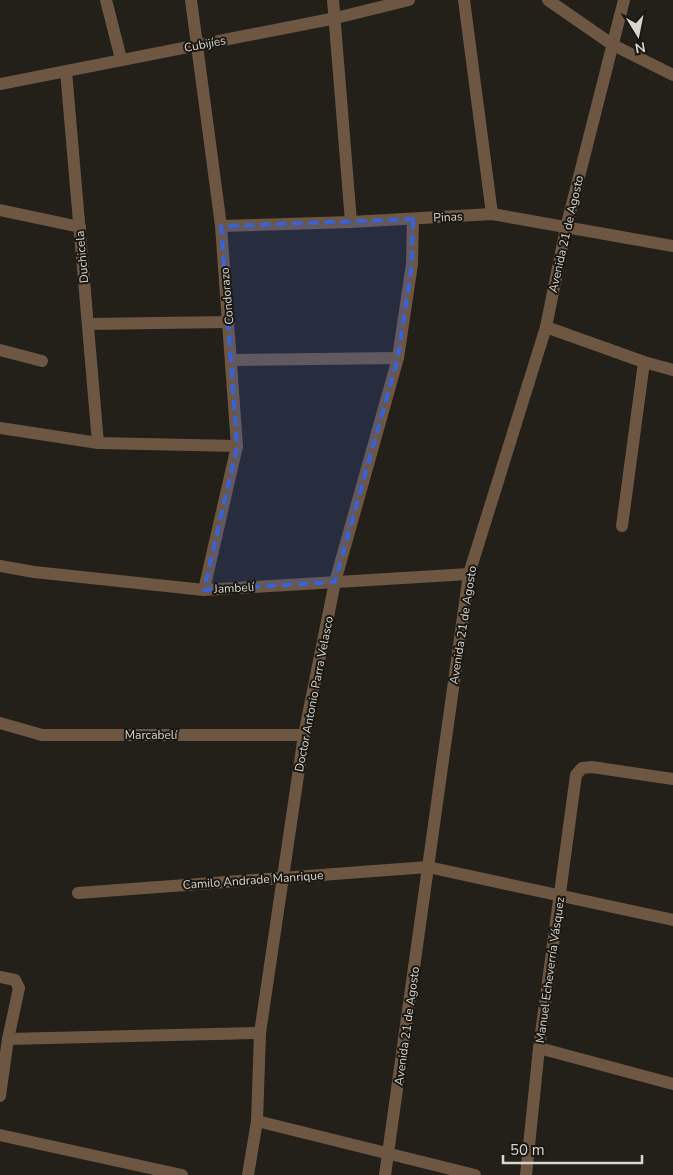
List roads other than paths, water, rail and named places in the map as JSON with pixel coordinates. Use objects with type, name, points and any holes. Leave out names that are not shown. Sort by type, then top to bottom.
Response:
[{"type":"street","points":[[106,0],[121,59]]},
{"type":"street","name":"Condorazo","points":[[192,0],[196,46],[221,226],[237,446],[204,590]]},
{"type":"street","points":[[333,0],[336,18],[351,222]]},
{"type":"street","name":"Cubijíes","points":[[0,84],[336,18],[409,0]]},
{"type":"street","points":[[464,0],[492,214]]},
{"type":"street","points":[[548,0],[613,45],[673,75]]},
{"type":"street","name":"Avenida 21 de Agosto","points":[[385,1175],[390,1154],[469,574],[546,327],[566,228],[624,0]]},
{"type":"street","name":"Duchicela","points":[[66,71],[98,444]]},
{"type":"street","points":[[0,210],[80,226]]},
{"type":"street","name":"Pinas","points":[[221,226],[351,222],[492,214],[673,246]]},
{"type":"street","name":"Doctor Antonio Parra Velasco","points":[[248,1175],[257,1120],[260,1033],[285,878],[304,734],[335,582],[398,358],[412,264],[412,219]]},
{"type":"street","points":[[88,324],[229,322]]},
{"type":"street","points":[[546,327],[644,362],[673,370]]},
{"type":"street","points":[[0,350],[42,361]]},
{"type":"street","points":[[232,360],[398,358]]},
{"type":"street","points":[[622,526],[644,362]]},
{"type":"street","points":[[0,428],[98,444],[237,446]]},
{"type":"street","name":"Jambelí","points":[[0,566],[34,572],[204,590],[469,574]]},
{"type":"street","name":"Marcabelí","points":[[0,724],[42,735],[304,734]]},
{"type":"street","name":"Manuel Echeverría Vásquez","points":[[526,1175],[539,1048],[576,775],[582,768],[592,767],[673,780]]},
{"type":"street","name":"Camilo Andrade Manrique","points":[[78,893],[428,867],[673,920]]},
{"type":"street","points":[[0,978],[15,980],[19,988],[8,1039],[0,1096]]},
{"type":"street","points":[[8,1039],[260,1033]]},
{"type":"street","points":[[539,1048],[673,1084]]},
{"type":"street","points":[[257,1120],[475,1175]]},
{"type":"street","points":[[0,1135],[182,1175]]}]
